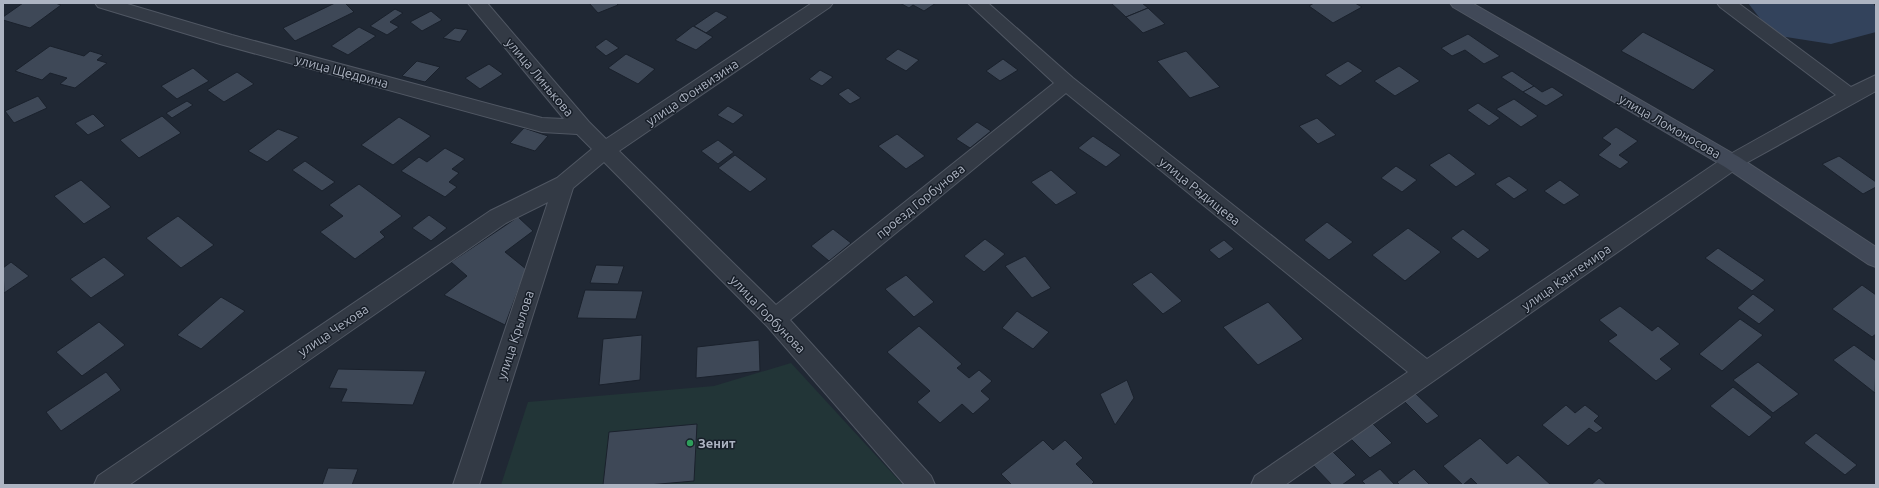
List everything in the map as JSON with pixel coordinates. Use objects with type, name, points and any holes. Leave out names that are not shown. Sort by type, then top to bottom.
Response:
[{"type":"street","name":"улица Щедрина","points":[[104,3],[227,40],[542,125],[582,127]]},
{"type":"street","name":"улица Линькова","points":[[477,3],[582,127],[605,150]]},
{"type":"street","name":"улица Фонвизина","points":[[564,184],[605,150],[824,3]]},
{"type":"street","name":"улица Радищева","points":[[977,3],[1066,83],[1427,374]]},
{"type":"street","name":"улица Ломоносова","points":[[1458,3],[1732,162],[1876,258]]},
{"type":"street","points":[[1726,3],[1850,96]]},
{"type":"street","name":"улица Кантемира","points":[[1264,485],[1427,374],[1732,162],[1876,82]]},
{"type":"street","name":"проезд Горбунова","points":[[775,319],[1066,83]]},
{"type":"street","name":"улица Горбунова","points":[[605,150],[775,319],[922,485]]},
{"type":"street","name":"улица Чехова","points":[[107,485],[498,218],[564,184]]},
{"type":"street","name":"улица Крылова","points":[[466,485],[564,184]]},
{"type":"shaded area","name":"Зенит","points":[[791,363],[903,485],[501,485],[528,402],[714,386]]},
{"type":"water","points":[[1748,3],[1873,3],[1876,8],[1876,32],[1831,44],[1773,35]]},
{"type":"building","points":[[23,3],[55,3],[61,5],[30,28],[3,20],[3,17]]},
{"type":"building","points":[[335,3],[345,3],[354,12],[295,41],[283,28]]},
{"type":"building","points":[[589,3],[616,3],[618,5],[598,13]]},
{"type":"building","points":[[900,3],[936,3],[924,11],[913,5],[909,8]]},
{"type":"building","points":[[1111,3],[1142,3],[1148,8],[1126,17]]},
{"type":"building","points":[[1314,3],[1355,3],[1362,7],[1333,23],[1309,6]]},
{"type":"building","points":[[1148,8],[1165,24],[1143,33],[1126,17]]},
{"type":"building","points":[[395,9],[403,13],[390,22],[399,27],[387,35],[370,26]]},
{"type":"building","points":[[431,11],[442,20],[422,31],[410,22]]},
{"type":"building","points":[[716,11],[728,17],[706,33],[694,26]]},
{"type":"building","points":[[693,26],[713,37],[696,50],[675,40]]},
{"type":"building","points":[[359,27],[376,36],[348,55],[331,46]]},
{"type":"building","points":[[455,28],[468,30],[460,42],[443,38]]},
{"type":"building","points":[[1643,32],[1715,70],[1693,90],[1621,51]]},
{"type":"building","points":[[1468,34],[1500,56],[1484,64],[1465,50],[1452,56],[1441,48]]},
{"type":"building","points":[[606,39],[619,48],[606,56],[595,47]]},
{"type":"building","points":[[50,46],[84,56],[90,51],[103,55],[97,60],[107,63],[75,88],[60,84],[67,78],[50,73],[42,80],[15,71]]},
{"type":"building","points":[[898,49],[919,60],[906,71],[885,59]]},
{"type":"building","points":[[1186,51],[1220,87],[1190,98],[1157,61]]},
{"type":"building","points":[[626,54],[655,69],[638,84],[608,68]]},
{"type":"building","points":[[1003,59],[1018,70],[1000,81],[986,71]]},
{"type":"building","points":[[417,61],[440,67],[425,82],[402,76]]},
{"type":"building","points":[[1348,61],[1363,71],[1340,86],[1325,75]]},
{"type":"building","points":[[489,64],[503,74],[480,89],[465,78]]},
{"type":"building","points":[[1399,66],[1420,81],[1395,96],[1374,81]]},
{"type":"building","points":[[193,68],[209,81],[177,99],[161,86]]},
{"type":"building","points":[[820,70],[833,77],[822,86],[809,79]]},
{"type":"building","points":[[1512,71],[1534,86],[1523,92],[1501,77]]},
{"type":"building","points":[[237,72],[254,84],[224,102],[207,90]]},
{"type":"building","points":[[1534,86],[1542,92],[1552,87],[1564,95],[1546,106],[1523,92]]},
{"type":"building","points":[[848,88],[861,98],[850,104],[838,94]]},
{"type":"building","points":[[38,96],[47,108],[14,123],[5,111]]},
{"type":"building","points":[[1514,99],[1538,116],[1521,127],[1496,109]]},
{"type":"building","points":[[187,101],[193,105],[172,118],[166,113]]},
{"type":"building","points":[[1478,103],[1500,118],[1489,126],[1467,110]]},
{"type":"building","points":[[728,106],[744,115],[733,124],[717,115]]},
{"type":"building","points":[[93,114],[105,126],[88,135],[75,123]]},
{"type":"building","points":[[162,116],[181,133],[139,158],[120,140]]},
{"type":"building","points":[[399,117],[431,136],[393,165],[361,145]]},
{"type":"building","points":[[1317,118],[1336,135],[1318,144],[1299,126]]},
{"type":"building","points":[[977,122],[991,131],[970,148],[956,139]]},
{"type":"building","points":[[1616,127],[1638,141],[1619,155],[1629,162],[1620,169],[1598,155],[1611,144],[1602,138]]},
{"type":"building","points":[[524,128],[548,136],[535,151],[510,143]]},
{"type":"building","points":[[278,129],[299,137],[267,162],[248,151]]},
{"type":"building","points":[[897,134],[925,156],[906,169],[878,146]]},
{"type":"building","points":[[1093,136],[1121,155],[1106,167],[1078,148]]},
{"type":"building","points":[[718,140],[734,152],[718,164],[701,151]]},
{"type":"building","points":[[445,148],[465,159],[452,169],[459,173],[449,182],[457,187],[445,197],[401,171],[419,157],[427,162]]},
{"type":"building","points":[[1449,153],[1476,174],[1456,187],[1429,165]]},
{"type":"building","points":[[735,155],[767,179],[750,192],[718,168]]},
{"type":"building","points":[[1839,156],[1876,182],[1876,187],[1863,194],[1822,164]]},
{"type":"building","points":[[305,161],[335,182],[322,191],[292,170]]},
{"type":"building","points":[[1396,166],[1417,180],[1402,192],[1381,178]]},
{"type":"building","points":[[1051,170],[1077,193],[1056,205],[1031,182]]},
{"type":"building","points":[[1509,176],[1528,190],[1514,199],[1495,184]]},
{"type":"building","points":[[81,180],[111,207],[84,224],[54,196]]},
{"type":"building","points":[[1560,180],[1580,195],[1564,205],[1544,191]]},
{"type":"building","points":[[359,184],[402,216],[380,232],[385,237],[355,259],[320,232],[343,216],[329,205]]},
{"type":"building","points":[[429,215],[447,228],[431,241],[412,228]]},
{"type":"building","points":[[178,216],[214,245],[181,268],[146,238]]},
{"type":"building","points":[[518,217],[533,231],[505,252],[526,269],[505,325],[444,295],[467,276],[451,262]]},
{"type":"building","points":[[1327,222],[1353,242],[1329,260],[1304,240]]},
{"type":"building","points":[[1408,228],[1441,252],[1405,281],[1372,255]]},
{"type":"building","points":[[833,229],[851,243],[829,261],[811,246]]},
{"type":"building","points":[[1463,229],[1490,250],[1478,259],[1451,238]]},
{"type":"building","points":[[985,239],[1005,254],[984,272],[964,256]]},
{"type":"building","points":[[1224,240],[1234,249],[1219,259],[1209,250]]},
{"type":"building","points":[[1718,248],[1765,280],[1752,291],[1705,258]]},
{"type":"building","points":[[1025,256],[1051,288],[1032,298],[1005,266]]},
{"type":"building","points":[[104,257],[125,275],[91,298],[70,279]]},
{"type":"building","points":[[11,262],[29,276],[4,293],[3,268]]},
{"type":"building","points":[[596,265],[624,266],[618,284],[590,283]]},
{"type":"building","points":[[1151,272],[1182,301],[1163,314],[1132,284]]},
{"type":"building","points":[[906,275],[934,302],[914,317],[885,289]]},
{"type":"building","points":[[1862,285],[1876,295],[1876,334],[1872,337],[1832,309]]},
{"type":"building","points":[[585,290],[643,291],[636,319],[577,318]]},
{"type":"building","points":[[1753,294],[1775,310],[1759,324],[1737,308]]},
{"type":"building","points":[[221,297],[245,311],[201,349],[177,335]]},
{"type":"building","points":[[1268,302],[1303,339],[1258,365],[1223,327]]},
{"type":"building","points":[[1620,306],[1652,331],[1658,326],[1680,344],[1660,359],[1672,369],[1656,381],[1608,341],[1617,335],[1599,320]]},
{"type":"building","points":[[1017,311],[1049,332],[1033,349],[1002,328]]},
{"type":"building","points":[[1740,319],[1763,335],[1722,371],[1699,354]]},
{"type":"building","points":[[99,322],[125,345],[82,376],[56,352]]},
{"type":"building","points":[[919,326],[962,364],[957,368],[969,378],[979,370],[992,381],[981,391],[990,399],[973,414],[962,404],[940,423],[917,402],[930,391],[887,352]]},
{"type":"building","points":[[642,335],[640,380],[599,385],[603,339]]},
{"type":"building","points":[[759,340],[760,371],[696,378],[697,347]]},
{"type":"building","points":[[1854,345],[1876,361],[1875,393],[1833,360]]},
{"type":"building","points":[[1758,362],[1799,394],[1773,413],[1733,380]]},
{"type":"building","points":[[338,369],[426,371],[413,405],[341,402],[347,389],[329,388]]},
{"type":"building","points":[[106,372],[121,390],[61,431],[46,412]]},
{"type":"building","points":[[1127,380],[1134,398],[1115,425],[1100,394]]},
{"type":"building","points":[[1733,387],[1772,417],[1749,437],[1710,406]]},
{"type":"building","points":[[1414,392],[1439,416],[1427,424],[1402,399]]},
{"type":"building","points":[[1566,405],[1575,413],[1585,405],[1599,416],[1594,421],[1603,428],[1596,433],[1589,428],[1568,446],[1542,425]]},
{"type":"building","points":[[1369,420],[1392,443],[1370,458],[1347,435]]},
{"type":"building","points":[[697,424],[694,481],[648,485],[603,485],[609,432]]},
{"type":"building","points":[[1816,433],[1857,465],[1845,475],[1804,443]]},
{"type":"building","points":[[1480,438],[1507,464],[1518,455],[1551,485],[1478,485],[1471,478],[1463,485],[1443,466]]},
{"type":"building","points":[[1043,440],[1053,450],[1065,440],[1083,458],[1076,464],[1094,482],[1091,485],[1012,485],[1001,474]]},
{"type":"building","points":[[1332,451],[1356,475],[1342,485],[1332,485],[1313,465]]},
{"type":"building","points":[[328,468],[358,469],[352,485],[322,485]]},
{"type":"building","points":[[1380,469],[1395,485],[1366,485],[1362,481]]},
{"type":"building","points":[[1414,469],[1430,485],[1400,485],[1397,482]]},
{"type":"building","points":[[1599,478],[1607,485],[1591,485]]},
{"type":"place","name":"Зенит","points":[[690,443]]}]
